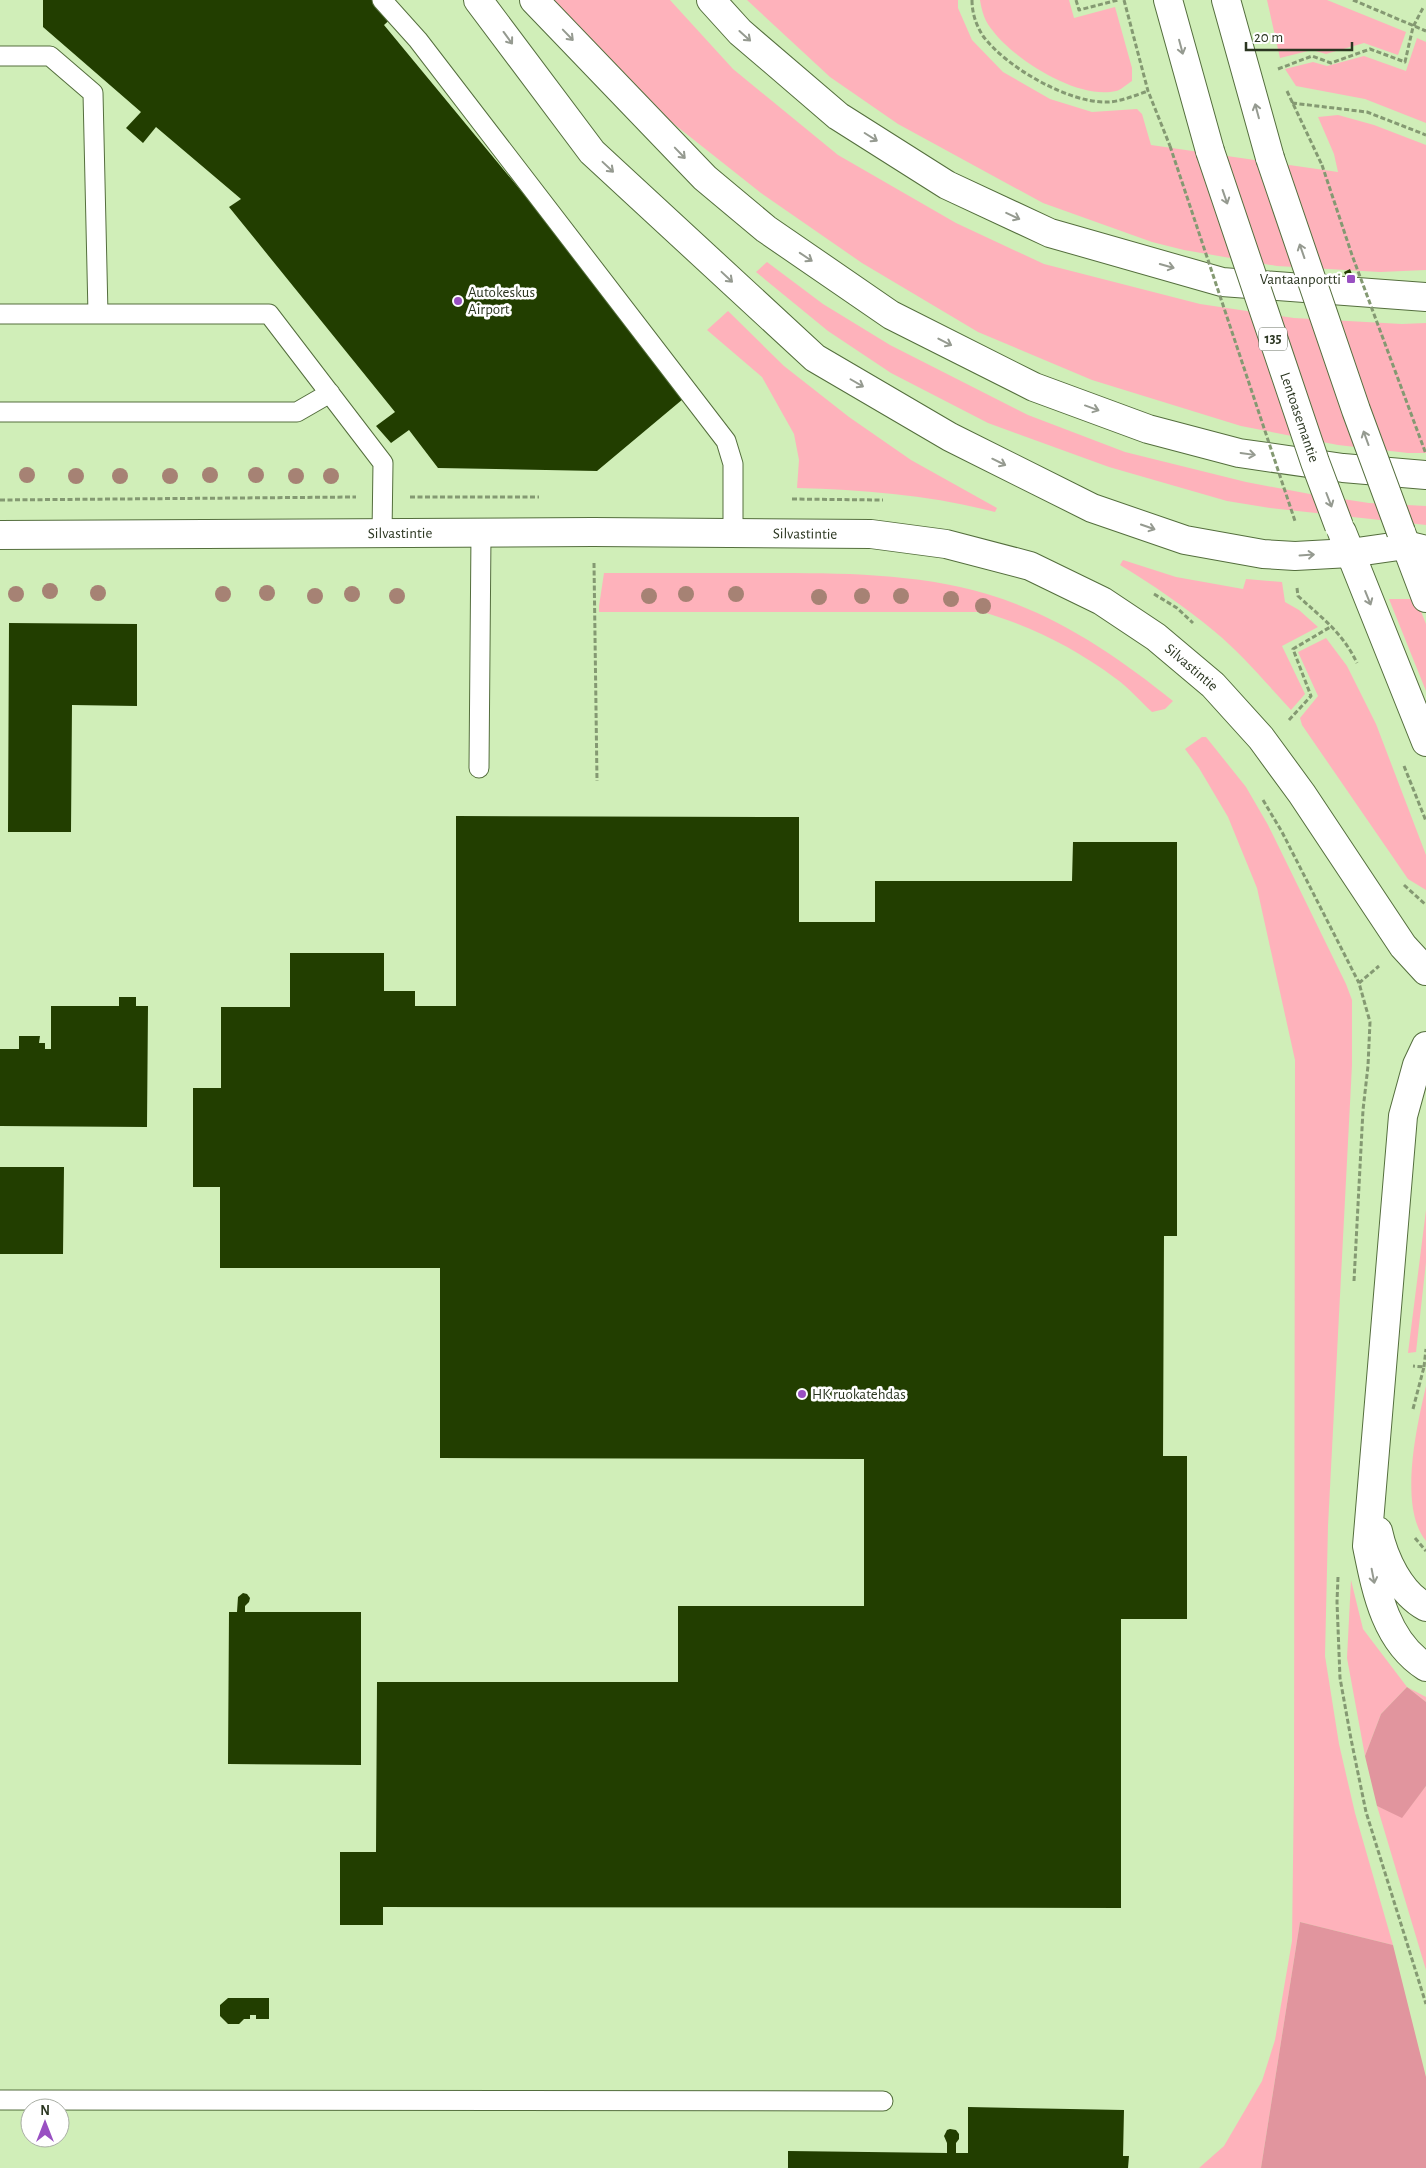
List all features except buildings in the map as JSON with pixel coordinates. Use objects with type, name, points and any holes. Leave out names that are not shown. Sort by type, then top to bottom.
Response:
[{"type":"main road","points":[[478,0],[592,152],[815,358],[950,438],[1092,508],[1185,540],[1263,554],[1295,556],[1350,552],[1411,542]]},
{"type":"main road","points":[[534,0],[705,178],[766,229],[891,315],[1034,387],[1148,429],[1239,453],[1343,468],[1426,475]]},
{"type":"main road","points":[[712,0],[740,32],[838,116],[947,185],[1050,233],[1222,282],[1426,297]]},
{"type":"main road","name":"Lentoasemantie","points":[[1168,0],[1210,151],[1315,462],[1426,742]]},
{"type":"main road","points":[[1226,2],[1270,158],[1356,410],[1411,542],[1426,598]]},
{"type":"main road","name":"Silvastintie","points":[[0,535],[593,532],[871,534],[946,544],[1030,566],[1102,601],[1156,637],[1213,685],[1261,738],[1302,794],[1403,946],[1426,971]]},
{"type":"main road","points":[[1426,1046],[1402,1116],[1367,1546],[1376,1591],[1394,1636],[1426,1667]]},
{"type":"main road","points":[[1371,1492],[1382,1545],[1399,1582],[1426,1607]]},
{"type":"lane","points":[[382,0],[418,40],[726,441],[733,464],[733,533]]},
{"type":"lane","points":[[0,56],[50,56],[93,93],[98,314]]},
{"type":"lane","points":[[0,314],[269,314],[383,463],[382,534]]},
{"type":"lane","points":[[0,412],[298,412],[330,393]]},
{"type":"lane","points":[[479,768],[481,534]]},
{"type":"lane","points":[[0,2100],[883,2101]]},
{"type":"path","points":[[972,0],[972,14],[983,36],[1004,57],[1029,75],[1060,92],[1108,102],[1148,91]]},
{"type":"path","points":[[1076,0],[1079,10],[1118,0]]},
{"type":"path","points":[[1124,0],[1148,91],[1170,146],[1295,521],[1298,596],[1332,626],[1347,643],[1359,666]]},
{"type":"path","points":[[1353,0],[1426,31]]},
{"type":"path","points":[[1278,69],[1312,56],[1331,63],[1370,49],[1405,62],[1413,27],[1424,6]]},
{"type":"path","points":[[1274,60],[1281,78]]},
{"type":"path","points":[[1285,86],[1322,165],[1352,255],[1426,454]]},
{"type":"path","points":[[1292,103],[1367,112],[1426,135]]},
{"type":"path","points":[[0,500],[383,496],[542,497]]},
{"type":"path","points":[[783,498],[872,499],[889,501]]},
{"type":"path","points":[[593,532],[597,781]]},
{"type":"path","points":[[584,567],[604,567]]},
{"type":"path","points":[[1147,589],[1177,608],[1197,626]]},
{"type":"path","points":[[1289,720],[1311,696],[1293,649],[1332,626]]},
{"type":"path","points":[[1283,713],[1294,728]]},
{"type":"path","points":[[1400,758],[1426,822]]},
{"type":"path","points":[[1259,793],[1282,832],[1359,983]]},
{"type":"path","points":[[1399,881],[1426,905]]},
{"type":"path","points":[[1424,1367],[1426,1349]]},
{"type":"shaded area","points":[[552,0],[670,0],[733,69],[838,155],[956,223],[1044,264],[1200,304],[1294,318],[1402,324],[1426,323],[1426,453],[1408,453],[1338,445],[1241,426],[1092,380],[978,332],[862,263],[761,193],[660,113]]},
{"type":"shaded area","points":[[747,0],[958,0],[958,8],[972,40],[1003,72],[1050,99],[1092,112],[1137,109],[1142,114],[1151,145],[1338,172],[1334,154],[1318,117],[1338,115],[1374,125],[1426,145],[1426,270],[1380,272],[1277,266],[1184,250],[1152,242],[1043,203],[898,124],[830,77]]},
{"type":"shaded area","points":[[980,0],[1069,0],[1074,18],[1115,7],[1132,68],[1132,81],[1116,91],[1101,92],[1084,90],[1048,75],[1016,54],[993,31],[983,13]]},
{"type":"shaded area","points":[[1267,0],[1327,0],[1406,32],[1398,55],[1364,43],[1326,54],[1312,50],[1280,58]]},
{"type":"shaded area","points":[[1417,38],[1426,42],[1426,123],[1365,99],[1296,86],[1285,69],[1313,62],[1327,66],[1364,56],[1406,71]]},
{"type":"shaded area","points":[[767,262],[823,304],[890,345],[1028,415],[1125,452],[1246,482],[1369,503],[1426,506],[1426,525],[1270,508],[1227,501],[1109,467],[988,423],[891,373],[828,331],[756,272]]},
{"type":"shaded area","points":[[728,311],[784,366],[849,417],[911,460],[997,508],[995,512],[922,497],[847,490],[797,488],[799,460],[794,434],[762,377],[707,330]]},
{"type":"shaded area","points":[[1123,560],[1176,577],[1243,589],[1246,579],[1282,582],[1285,602],[1299,610],[1318,627],[1282,646],[1305,694],[1291,710],[1254,669],[1224,640],[1180,604],[1120,565]]},
{"type":"shaded area","points":[[604,573],[850,574],[905,578],[960,587],[1013,603],[1062,625],[1130,668],[1173,701],[1165,709],[1152,712],[1120,682],[1084,657],[1035,631],[983,612],[599,612]]},
{"type":"shaded area","points":[[1389,599],[1416,599],[1426,624],[1426,691]]},
{"type":"shaded area","points":[[1326,638],[1347,666],[1376,724],[1426,855],[1426,890],[1408,879],[1302,725],[1300,718],[1318,696],[1298,652]]},
{"type":"shaded area","points":[[1202,737],[1206,737],[1246,787],[1268,825],[1346,984],[1352,1000],[1352,1065],[1328,1526],[1325,1656],[1339,1744],[1355,1813],[1393,1945],[1300,1922],[1261,2168],[1199,2168],[1224,2146],[1262,2081],[1275,2040],[1292,1941],[1295,1060],[1257,888],[1228,817],[1199,768],[1185,749]]},
{"type":"shaded area","points":[[1426,1210],[1426,1262],[1416,1352],[1408,1353]]},
{"type":"shaded area","points":[[1426,1386],[1426,1541],[1418,1526],[1413,1508],[1411,1487],[1418,1422]]},
{"type":"shaded area","points":[[1351,1580],[1363,1629],[1407,1687],[1381,1714],[1365,1756],[1347,1658]]},
{"type":"shaded area","points":[[1407,1687],[1426,1697],[1426,1702]]},
{"type":"shaded area","points":[[1407,1687],[1426,1702],[1426,1786],[1402,1818],[1377,1806],[1365,1756],[1381,1714]]},
{"type":"shaded area","points":[[1426,1786],[1426,1970],[1377,1806],[1402,1817]]},
{"type":"shaded area","points":[[1300,1922],[1393,1945],[1426,2077],[1426,2168],[1261,2168]]},
{"type":"place","name":"Vantaanportti","points":[[1351,279]]},
{"type":"place","name":"Autokeskus Airport","points":[[458,301]]},
{"type":"place","name":"HK ruokatehdas","points":[[802,1394]]}]
